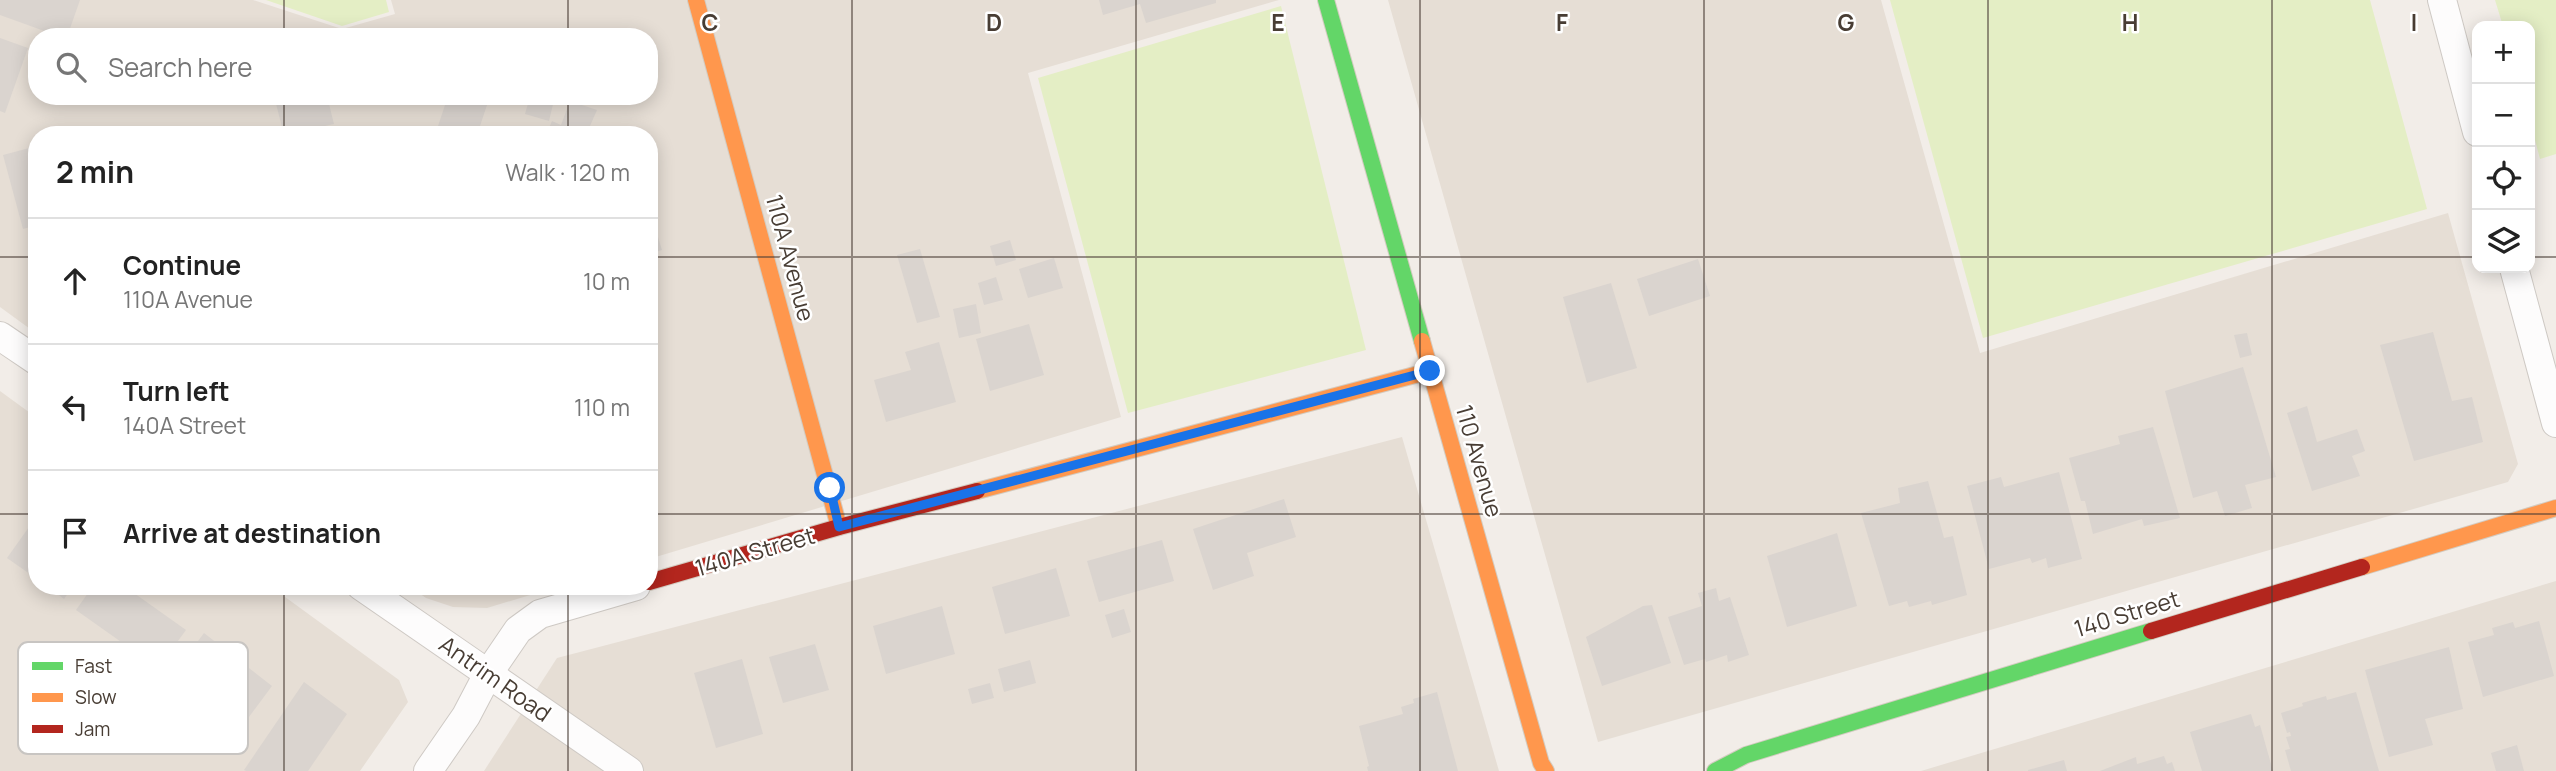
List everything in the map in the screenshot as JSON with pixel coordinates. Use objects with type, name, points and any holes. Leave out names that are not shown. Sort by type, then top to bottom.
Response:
[{"type":"street","name":"110A Avenue","points":[[696,0],[839,527]]},
{"type":"street","name":"110 Avenue","points":[[1326,0],[1541,763],[1546,771]]},
{"type":"street","points":[[2442,0],[2472,113]]},
{"type":"street","points":[[2515,273],[2556,423]]},
{"type":"street","points":[[0,336],[28,355]]},
{"type":"street","name":"140A Street","points":[[658,579],[839,527],[1430,371]]},
{"type":"street","name":"140 Street","points":[[1715,771],[1746,755],[1856,720],[2556,508]]},
{"type":"street","name":"Antrim Road","points":[[374,595],[629,771]]},
{"type":"street","points":[[428,771],[466,716],[488,674],[518,630],[540,614],[605,595]]},
{"type":"shaded area","points":[[0,0],[253,0],[339,28],[28,28],[28,105],[658,105],[658,28],[346,28],[395,14],[391,0],[1279,0],[1028,73],[1121,417],[658,556],[658,126],[28,126],[28,327],[0,307]]},
{"type":"shaded area","points":[[1388,0],[1881,0],[1980,353],[2448,213],[2518,464],[2508,482],[1598,742]]},
{"type":"shaded area","points":[[0,391],[28,411],[28,595],[282,595],[399,680],[408,702],[360,771],[0,771]]},
{"type":"shaded area","points":[[1402,437],[1499,771],[484,771],[557,658]]},
{"type":"shaded area","points":[[2556,581],[2556,771],[1921,771]]},
{"type":"shaded area","points":[[422,595],[530,595],[487,608],[453,607]]},
{"type":"green space","points":[[266,0],[386,0],[389,12],[342,26]]},
{"type":"green space","points":[[1890,0],[2370,0],[2427,209],[1983,338]]},
{"type":"green space","points":[[2495,0],[2556,0],[2556,154],[2540,159],[2535,140],[2535,21],[2501,21]]},
{"type":"green space","points":[[1281,6],[1366,350],[1128,413],[1038,78]]},
{"type":"building","points":[[0,0],[80,0],[70,28],[36,28],[0,15]]},
{"type":"building","points":[[1099,0],[1216,0],[1216,3],[1146,23],[1140,4],[1103,15]]},
{"type":"building","points":[[0,38],[28,48],[5,113],[0,111]]},
{"type":"building","points":[[276,105],[329,105],[334,124],[325,126],[282,126]]},
{"type":"building","points":[[445,105],[487,105],[480,126],[438,126]]},
{"type":"building","points":[[528,105],[553,105],[549,121],[525,114]]},
{"type":"building","points":[[568,105],[582,105],[597,110],[590,126],[550,126],[552,121],[561,125]]},
{"type":"building","points":[[28,148],[28,228],[23,229],[3,155]]},
{"type":"building","points":[[1010,240],[1016,260],[996,266],[990,246]]},
{"type":"building","points":[[920,249],[940,317],[917,323],[897,255]]},
{"type":"building","points":[[1054,258],[1063,288],[1028,298],[1019,269]]},
{"type":"building","points":[[1698,259],[1710,296],[1649,316],[1637,279]]},
{"type":"building","points":[[996,277],[1003,300],[984,305],[978,283]]},
{"type":"building","points":[[1611,283],[1637,368],[1587,383],[1563,297]]},
{"type":"building","points":[[976,304],[981,333],[959,338],[953,309]]},
{"type":"building","points":[[1029,324],[1044,375],[990,391],[976,339]]},
{"type":"building","points":[[2433,332],[2452,401],[2472,397],[2483,442],[2414,461],[2380,345]]},
{"type":"building","points":[[2247,333],[2252,355],[2240,358],[2234,335]]},
{"type":"building","points":[[939,342],[956,402],[886,422],[874,380],[911,370],[905,352]]},
{"type":"building","points":[[2243,367],[2276,477],[2245,485],[2252,508],[2225,516],[2217,491],[2193,498],[2165,391]]},
{"type":"building","points":[[2307,406],[2317,442],[2357,429],[2365,451],[2352,456],[2360,476],[2312,491],[2287,413]]},
{"type":"building","points":[[2153,427],[2180,518],[2144,526],[2142,519],[2093,534],[2085,501],[2081,501],[2069,458],[2120,444],[2118,436]]},
{"type":"building","points":[[2059,472],[2082,559],[2048,568],[2046,558],[2032,563],[2030,558],[1989,569],[1967,486],[2001,477],[2004,487]]},
{"type":"building","points":[[1928,481],[1944,538],[1953,536],[1967,595],[1932,605],[1931,601],[1909,607],[1907,601],[1889,606],[1861,513],[1900,503],[1898,488]]},
{"type":"building","points":[[1284,499],[1296,537],[1247,553],[1254,576],[1213,590],[1193,529]]},
{"type":"building","points":[[28,528],[28,573],[7,558]]},
{"type":"building","points":[[1837,533],[1857,606],[1787,627],[1767,556]]},
{"type":"building","points":[[1162,540],[1174,581],[1099,602],[1087,561]]},
{"type":"building","points":[[1056,568],[1070,616],[1005,634],[992,587]]},
{"type":"building","points":[[1716,588],[1719,601],[1730,597],[1749,655],[1728,662],[1727,655],[1684,665],[1668,617],[1702,606],[1698,593]]},
{"type":"building","points":[[87,595],[137,595],[186,630],[177,642],[121,642],[76,610]]},
{"type":"building","points":[[1652,605],[1671,663],[1602,686],[1586,637],[1643,606]]},
{"type":"building","points":[[942,606],[955,654],[886,674],[873,626]]},
{"type":"building","points":[[1124,609],[1131,632],[1112,638],[1105,615]]},
{"type":"building","points":[[2539,621],[2554,676],[2483,697],[2468,642],[2494,635],[2492,628],[2513,622],[2515,628]]},
{"type":"building","points":[[204,633],[216,642],[197,642]]},
{"type":"building","points":[[815,644],[829,690],[783,703],[769,657]]},
{"type":"building","points":[[2449,647],[2463,709],[2425,719],[2433,745],[2389,757],[2365,670]]},
{"type":"building","points":[[742,659],[763,734],[716,748],[694,673]]},
{"type":"building","points":[[1030,660],[1036,683],[1004,692],[998,669]]},
{"type":"building","points":[[248,667],[272,686],[248,718]]},
{"type":"building","points":[[304,682],[347,714],[308,771],[244,770]]},
{"type":"building","points":[[990,683],[994,698],[972,704],[968,689]]},
{"type":"building","points":[[1437,692],[1458,771],[1368,771],[1359,726],[1403,714],[1401,707],[1414,703],[1413,699]]},
{"type":"building","points":[[2356,692],[2379,771],[2291,771],[2285,750],[2290,749],[2286,737],[2291,736],[2290,732],[2287,733],[2281,713],[2326,696],[2327,700]]},
{"type":"building","points":[[2251,714],[2255,727],[2260,725],[2273,771],[2202,771],[2190,732]]},
{"type":"building","points":[[2517,745],[2524,771],[2496,771],[2491,753]]},
{"type":"building","points":[[2164,756],[2167,764],[2172,762],[2175,771],[2100,771],[2136,757],[2137,764]]},
{"type":"building","points":[[2064,760],[2067,771],[2028,771],[2028,770]]},
{"type":"traffic: fast","points":[[1326,0],[1422,341]]},
{"type":"traffic: fast","points":[[1715,771],[1746,755],[2151,631]]},
{"type":"traffic: slow","points":[[696,0],[839,527]]},
{"type":"traffic: slow","points":[[1422,341],[1541,763],[1546,771]]},
{"type":"traffic: slow","points":[[977,491],[1430,371]]},
{"type":"traffic: slow","points":[[2362,567],[2556,508]]},
{"type":"traffic: jam","points":[[658,579],[839,527],[977,491]]},
{"type":"traffic: jam","points":[[2151,631],[2362,567]]},
{"type":"route","points":[[830,488],[839,527],[1430,371]]}]
